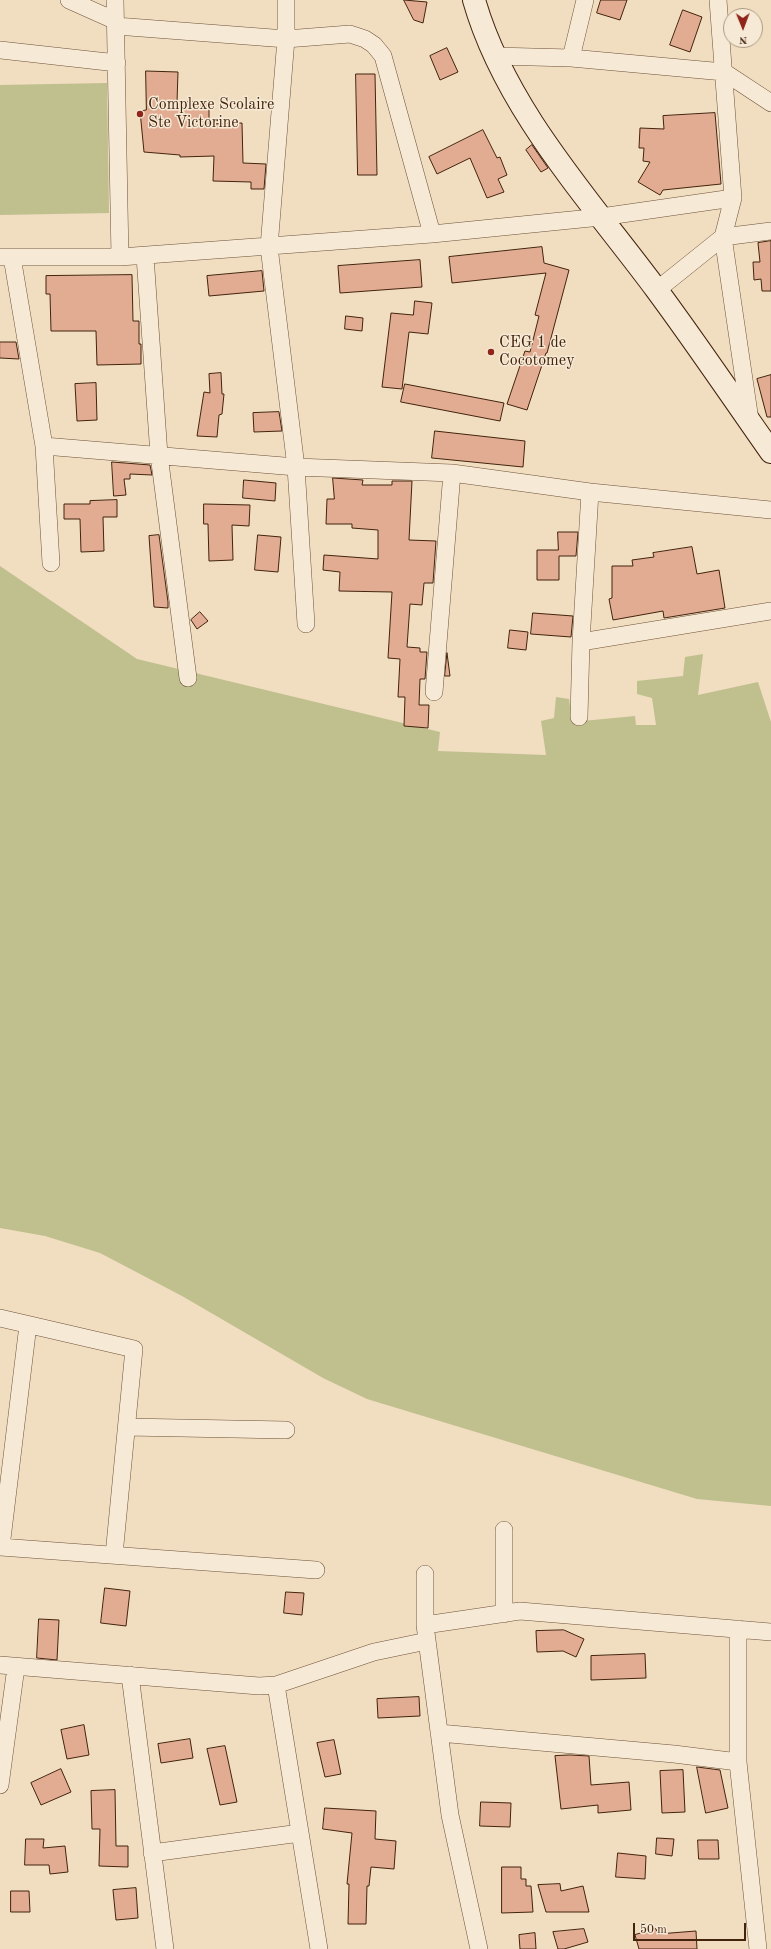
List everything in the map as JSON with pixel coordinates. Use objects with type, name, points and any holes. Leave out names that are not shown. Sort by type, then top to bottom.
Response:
[{"type":"main road","points":[[474,0],[480,24],[495,56],[516,96],[543,138],[657,290],[771,452]]},
{"type":"street","points":[[69,0],[116,23],[286,39],[350,34],[365,39],[374,45],[383,56],[432,234]]},
{"type":"street","points":[[115,0],[120,257]]},
{"type":"street","points":[[286,0],[286,39],[269,247],[296,467],[306,624]]},
{"type":"street","points":[[571,58],[585,0]]},
{"type":"street","points":[[718,0],[733,198],[723,237],[750,423]]},
{"type":"street","points":[[0,50],[117,63]]},
{"type":"street","points":[[495,56],[571,58],[724,72],[771,103]]},
{"type":"street","points":[[51,563],[44,446],[6,257],[145,256],[432,234],[601,217],[733,198]]},
{"type":"street","points":[[657,290],[723,237],[771,231]]},
{"type":"street","points":[[145,256],[159,455],[188,678]]},
{"type":"street","points":[[44,446],[296,467],[452,473],[590,492],[771,510]]},
{"type":"street","points":[[434,692],[452,473]]},
{"type":"street","points":[[579,717],[581,642],[590,492]]},
{"type":"street","points":[[581,642],[771,611]]},
{"type":"street","points":[[0,1318],[134,1349],[114,1555]]},
{"type":"street","points":[[28,1325],[0,1547],[316,1570]]},
{"type":"street","points":[[127,1427],[286,1430]]},
{"type":"street","points":[[504,1530],[504,1614]]},
{"type":"street","points":[[425,1574],[426,1633],[450,1815],[479,1949]]},
{"type":"street","points":[[0,1785],[8,1666],[259,1686],[276,1685],[426,1633],[520,1611],[547,1612],[771,1632]]},
{"type":"street","points":[[738,1629],[738,1762],[758,1949]]},
{"type":"street","points":[[130,1675],[165,1949]]},
{"type":"street","points":[[276,1685],[319,1949]]},
{"type":"street","points":[[439,1733],[674,1754],[738,1762]]},
{"type":"street","points":[[152,1853],[300,1833]]},
{"type":"shaded area","points":[[107,83],[109,213],[0,215],[0,85]]},
{"type":"shaded area","points":[[0,566],[137,659],[440,732],[438,751],[546,755],[541,721],[554,718],[556,697],[569,699],[572,722],[635,716],[636,725],[656,725],[652,698],[637,694],[637,681],[683,676],[685,657],[703,654],[698,695],[758,682],[771,722],[771,1506],[697,1499],[367,1399],[323,1378],[182,1296],[100,1253],[45,1236],[0,1228]]},
{"type":"building","points":[[404,0],[427,2],[423,23],[414,20]]},
{"type":"building","points":[[601,0],[627,0],[620,20],[597,13]]},
{"type":"building","points":[[683,10],[702,17],[690,52],[670,45]]},
{"type":"building","points":[[447,48],[458,72],[440,80],[430,56]]},
{"type":"building","points":[[146,71],[178,72],[177,102],[209,101],[209,124],[242,123],[243,163],[266,164],[264,189],[251,189],[251,182],[213,181],[214,156],[180,157],[180,155],[144,152],[140,111],[146,110]]},
{"type":"building","points":[[356,74],[375,74],[377,175],[358,175]]},
{"type":"building","points":[[715,113],[721,184],[663,190],[660,195],[638,182],[650,162],[643,161],[644,148],[639,148],[640,128],[664,129],[663,116]]},
{"type":"building","points":[[483,130],[497,158],[500,157],[507,175],[498,179],[504,192],[487,198],[470,158],[437,174],[429,157]]},
{"type":"building","points":[[532,145],[548,168],[541,172],[526,150]]},
{"type":"building","points":[[771,241],[771,291],[762,291],[761,279],[754,280],[753,262],[760,262],[758,243]]},
{"type":"building","points":[[542,247],[544,263],[569,270],[547,353],[527,410],[507,404],[525,351],[530,352],[539,316],[535,315],[546,273],[452,283],[449,257]]},
{"type":"building","points":[[420,260],[422,287],[340,293],[338,266]]},
{"type":"building","points":[[262,271],[264,291],[209,296],[207,276]]},
{"type":"building","points":[[132,275],[133,321],[139,321],[141,364],[97,365],[96,331],[51,331],[50,294],[46,294],[46,276]]},
{"type":"building","points":[[415,301],[432,303],[428,334],[409,332],[402,389],[382,387],[391,313],[413,315]]},
{"type":"building","points":[[346,316],[363,318],[362,331],[345,329]]},
{"type":"building","points":[[0,342],[16,342],[19,359],[0,358]]},
{"type":"building","points":[[221,373],[222,394],[224,394],[222,414],[219,415],[217,437],[197,436],[204,392],[210,393],[209,374]]},
{"type":"building","points":[[771,375],[771,417],[767,417],[757,379]]},
{"type":"building","points":[[96,383],[97,420],[77,421],[75,384]]},
{"type":"building","points":[[405,384],[504,403],[500,421],[401,402]]},
{"type":"building","points":[[279,412],[282,431],[254,432],[253,413]]},
{"type":"building","points":[[435,431],[525,441],[523,467],[432,458]]},
{"type":"building","points":[[112,462],[150,465],[152,475],[130,474],[130,479],[124,479],[126,495],[114,496]]},
{"type":"building","points":[[333,478],[363,480],[362,485],[392,485],[392,481],[412,481],[409,540],[436,541],[433,583],[424,583],[422,605],[410,604],[407,647],[420,648],[420,652],[427,652],[425,679],[420,679],[419,705],[429,705],[428,728],[404,726],[405,697],[398,697],[400,659],[388,658],[392,592],[339,591],[340,572],[323,570],[324,555],[378,559],[378,530],[352,528],[352,524],[326,524],[327,499],[334,499]]},
{"type":"building","points":[[244,480],[276,483],[275,501],[243,498]]},
{"type":"building","points":[[117,500],[117,517],[103,517],[104,551],[81,552],[80,519],[64,519],[64,504],[90,504],[90,501]]},
{"type":"building","points":[[204,504],[250,505],[249,526],[232,525],[233,560],[209,561],[208,524],[204,524]]},
{"type":"building","points":[[558,532],[578,532],[576,556],[559,556],[559,580],[537,580],[537,550],[558,550]]},
{"type":"building","points":[[159,535],[168,608],[154,607],[149,536]]},
{"type":"building","points":[[258,535],[281,537],[278,572],[255,570]]},
{"type":"building","points":[[692,547],[697,574],[719,570],[725,608],[664,618],[663,611],[613,620],[609,599],[612,598],[612,566],[633,566],[632,560],[654,557],[653,553]]},
{"type":"building","points":[[200,612],[208,621],[197,629],[191,620]]},
{"type":"building","points":[[533,613],[573,616],[571,637],[531,634]]},
{"type":"building","points":[[510,630],[528,632],[526,650],[508,648]]},
{"type":"building","points":[[447,653],[450,676],[445,676]]},
{"type":"building","points":[[105,1588],[130,1591],[126,1626],[101,1623]]},
{"type":"building","points":[[286,1592],[304,1593],[302,1615],[284,1613]]},
{"type":"building","points":[[39,1619],[59,1620],[57,1660],[37,1658]]},
{"type":"building","points":[[564,1630],[584,1639],[576,1657],[563,1651],[537,1652],[536,1631]]},
{"type":"building","points":[[645,1654],[646,1678],[591,1680],[591,1656]]},
{"type":"building","points":[[419,1697],[420,1716],[378,1718],[377,1699]]},
{"type":"building","points":[[84,1725],[89,1755],[67,1759],[61,1730]]},
{"type":"building","points":[[190,1739],[193,1758],[161,1763],[158,1744]]},
{"type":"building","points":[[334,1740],[341,1774],[325,1777],[317,1743]]},
{"type":"building","points":[[225,1746],[237,1802],[220,1805],[207,1749]]},
{"type":"building","points":[[555,1756],[589,1756],[591,1785],[629,1782],[631,1810],[598,1813],[598,1805],[561,1809]]},
{"type":"building","points":[[697,1767],[720,1770],[728,1808],[706,1813]]},
{"type":"building","points":[[61,1769],[71,1792],[41,1805],[31,1783]]},
{"type":"building","points":[[683,1770],[685,1812],[662,1813],[660,1771]]},
{"type":"building","points":[[115,1790],[116,1846],[128,1846],[128,1867],[99,1866],[100,1829],[92,1829],[91,1791]]},
{"type":"building","points":[[481,1802],[511,1803],[510,1827],[480,1826]]},
{"type":"building","points":[[325,1808],[376,1811],[375,1839],[396,1841],[394,1869],[371,1867],[369,1886],[367,1886],[366,1924],[348,1924],[349,1884],[347,1884],[352,1833],[323,1829]]},
{"type":"building","points":[[657,1838],[674,1839],[672,1856],[656,1854]]},
{"type":"building","points":[[26,1839],[44,1839],[43,1848],[65,1846],[68,1872],[50,1874],[49,1865],[25,1865]]},
{"type":"building","points":[[698,1840],[718,1840],[719,1859],[699,1859]]},
{"type":"building","points":[[618,1853],[646,1856],[645,1879],[616,1877]]},
{"type":"building","points":[[502,1867],[521,1867],[521,1879],[526,1879],[526,1886],[531,1886],[533,1912],[502,1913]]},
{"type":"building","points":[[560,1884],[561,1891],[583,1886],[589,1912],[546,1912],[538,1885]]},
{"type":"building","points":[[136,1888],[138,1918],[116,1920],[113,1890]]},
{"type":"building","points":[[11,1891],[29,1891],[30,1912],[11,1912]]},
{"type":"building","points":[[584,1929],[588,1942],[564,1949],[558,1949],[553,1932]]},
{"type":"building","points":[[656,1929],[658,1934],[696,1931],[697,1949],[639,1949],[635,1935]]},
{"type":"building","points":[[535,1933],[536,1949],[520,1949],[519,1935]]},
{"type":"place","name":"Complexe Scolaire Ste Victorine","points":[[140,114]]},
{"type":"place","name":"CEG 1 de Cocotomey","points":[[491,352]]}]
